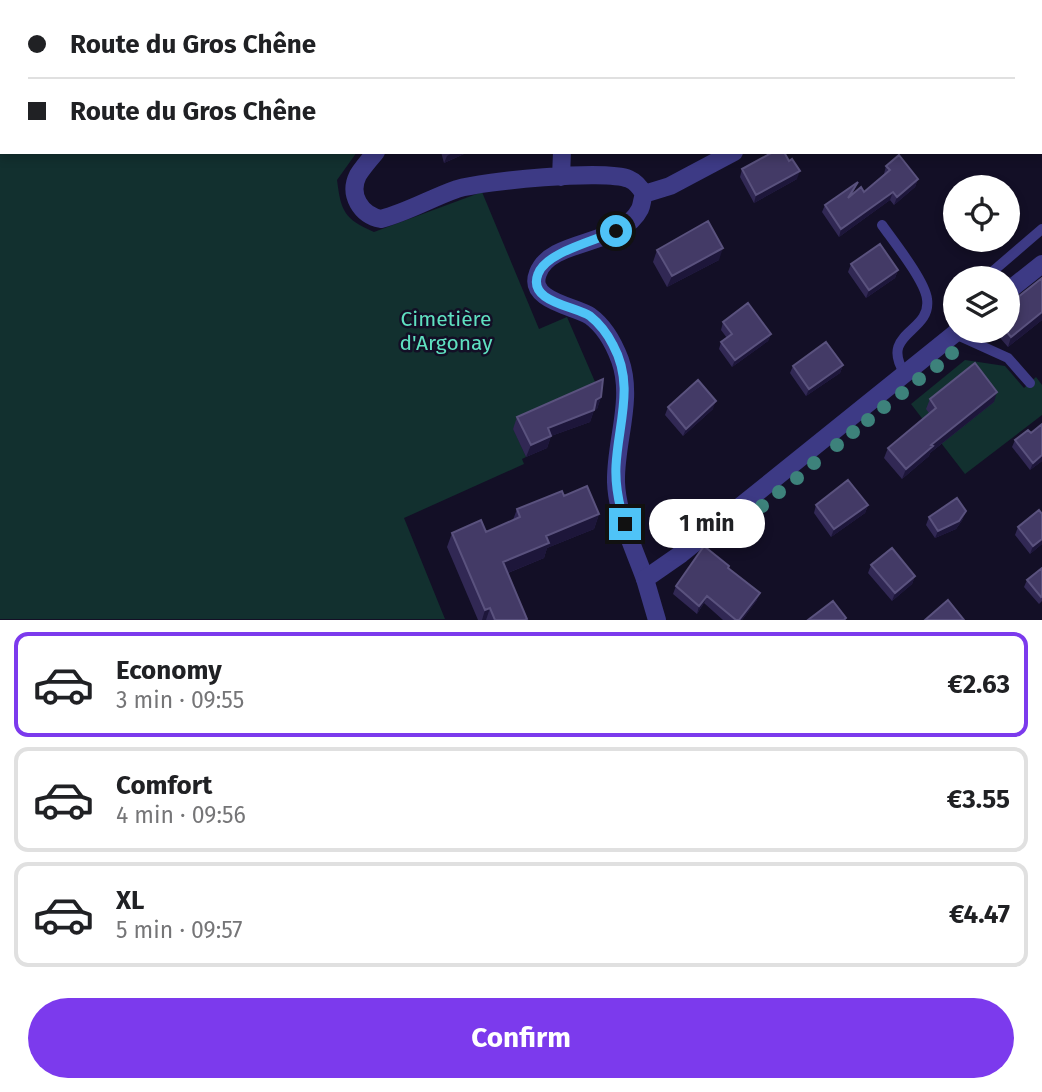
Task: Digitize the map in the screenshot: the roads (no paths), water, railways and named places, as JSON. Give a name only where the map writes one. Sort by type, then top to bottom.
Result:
[{"type":"street","points":[[374,154],[358,176],[355,194],[364,211],[381,219],[469,186],[561,177],[617,176],[630,179],[644,194],[639,210],[629,221],[600,239],[555,256],[545,263],[538,274],[537,283],[541,293],[552,300],[590,316],[604,329],[620,359],[625,390],[616,485],[619,505],[657,620]]},
{"type":"street","points":[[561,177],[562,154]]},
{"type":"street","points":[[644,194],[670,186],[730,154]]},
{"type":"street","points":[[1020,281],[1042,264]]},
{"type":"street","points":[[645,579],[681,554],[943,343]]},
{"type":"lane","points":[[882,225],[912,268],[928,302],[926,311],[897,347],[895,355],[905,374]]},
{"type":"lane","points":[[999,266],[1042,229]]},
{"type":"lane","points":[[979,343],[1008,358],[1030,383]]},
{"type":"park label","name":"Cimetière d'Argonay","points":[[446,331]]}]
